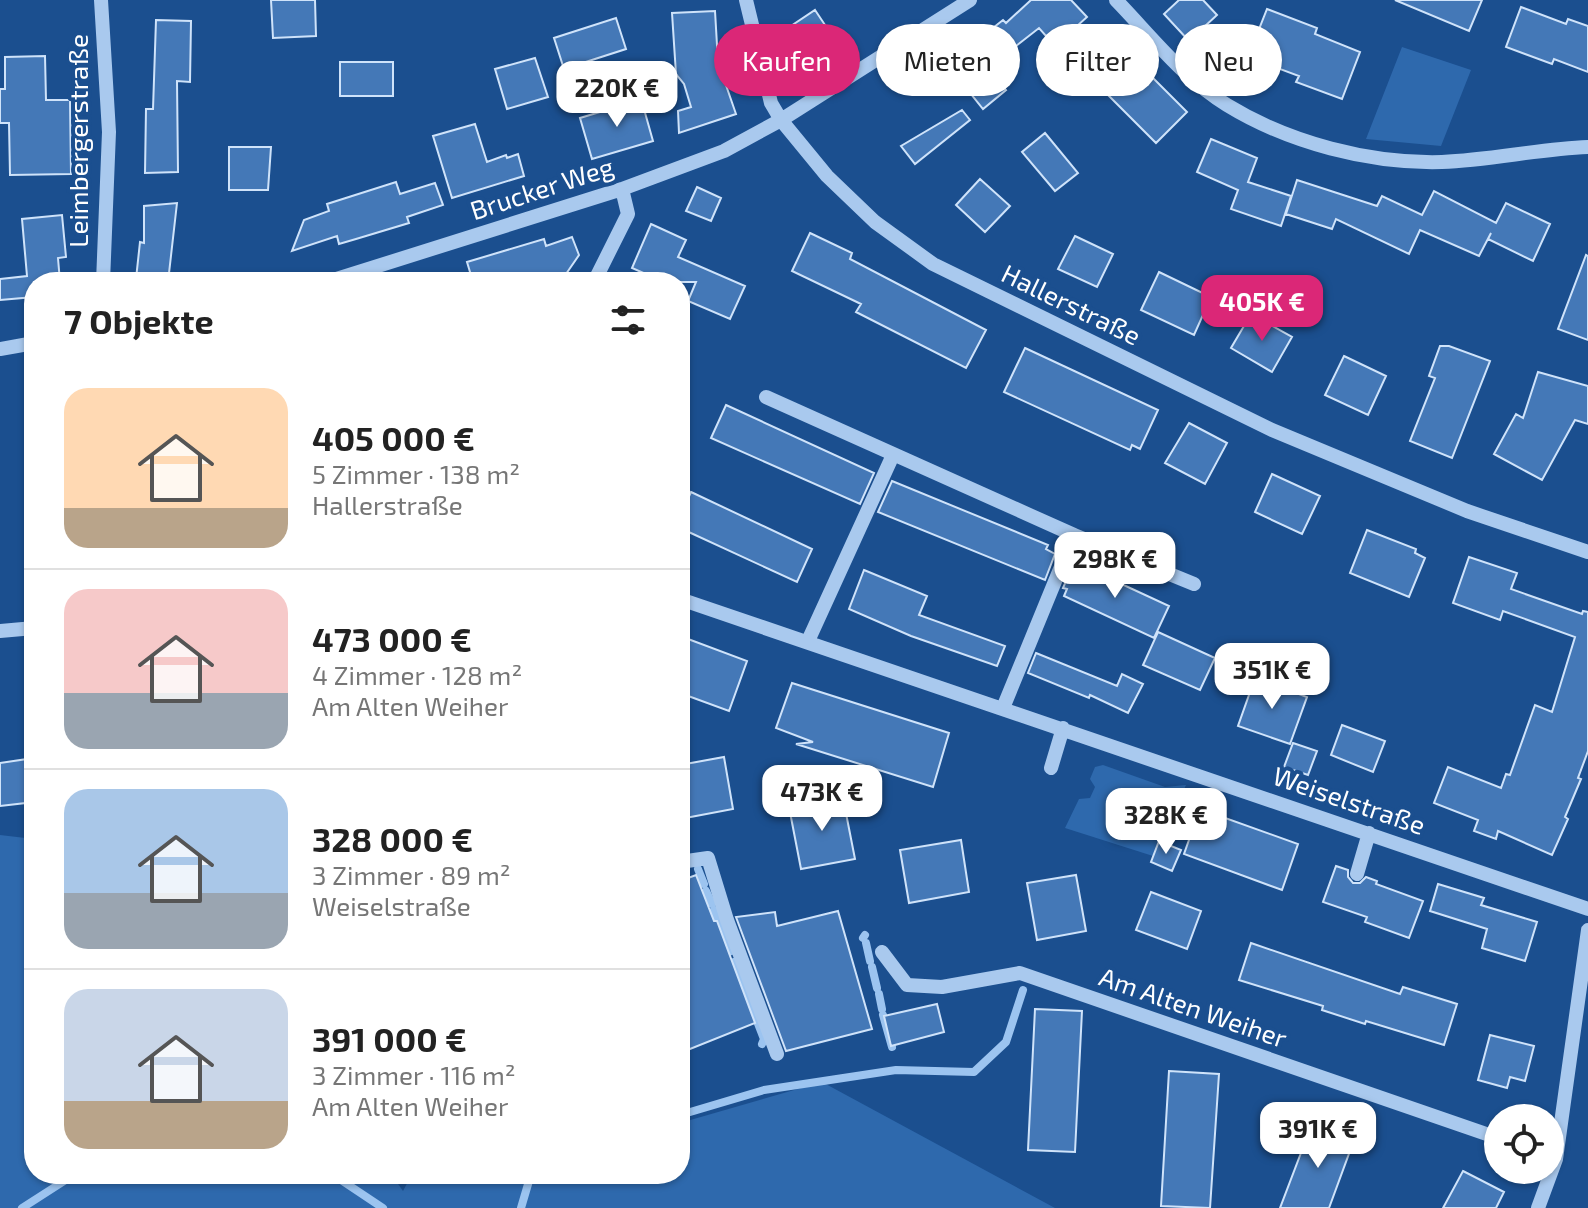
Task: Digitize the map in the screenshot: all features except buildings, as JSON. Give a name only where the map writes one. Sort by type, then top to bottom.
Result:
[{"type":"street","name":"Leimbergerstraße","points":[[101,0],[109,132],[103,272]]},
{"type":"street","name":"Hallerstraße","points":[[746,0],[771,103],[781,120],[827,176],[875,222],[933,264],[1272,430],[1467,511],[1588,552]]},
{"type":"street","name":"Brucker Weg","points":[[359,272],[622,189],[724,151],[781,120],[970,0]]},
{"type":"street","points":[[1116,0],[1190,75],[1225,104],[1310,142],[1385,159],[1439,162],[1588,147]]},
{"type":"street","points":[[599,272],[628,214],[622,189]]},
{"type":"street","points":[[0,349],[24,345]]},
{"type":"street","points":[[766,397],[1074,535],[1194,584]]},
{"type":"street","points":[[808,641],[893,455]]},
{"type":"street","points":[[1003,708],[1074,535]]},
{"type":"street","name":"Weiselstraße","points":[[690,602],[1588,909]]},
{"type":"street","points":[[0,631],[24,629]]},
{"type":"street","points":[[1051,768],[1063,728]]},
{"type":"street","points":[[1357,874],[1369,833]]},
{"type":"street","points":[[690,861],[708,858],[727,920],[777,1054]]},
{"type":"street","points":[[1561,1104],[1588,930]]},
{"type":"street","name":"Am Alten Weiher","points":[[882,952],[907,985],[942,987],[1020,973],[1484,1133]]},
{"type":"street","points":[[1538,1208],[1545,1184]]},
{"type":"shaded area","points":[[1402,47],[1471,70],[1441,146],[1366,139]]},
{"type":"shaded area","points":[[1103,765],[1165,787],[1186,785],[1153,856],[1065,828],[1079,799],[1090,798],[1095,787],[1090,779],[1095,767]]},
{"type":"shaded area","points":[[0,835],[24,838],[24,1184],[398,1184],[403,1191],[407,1184],[690,1184],[690,1120],[822,1082],[1055,1208],[0,1208]]},
{"type":"waterway","points":[[698,869],[704,884]]},
{"type":"waterway","points":[[706,891],[712,904]]},
{"type":"waterway","points":[[714,910],[720,925]]},
{"type":"waterway","points":[[722,931],[731,951]]},
{"type":"waterway","points":[[866,943],[870,961]]},
{"type":"waterway","points":[[734,962],[738,971]]},
{"type":"waterway","points":[[872,967],[877,988]]},
{"type":"waterway","points":[[740,977],[748,998]]},
{"type":"waterway","points":[[690,1112],[764,1090],[896,1070],[974,1072],[1006,1042],[1023,990]]},
{"type":"waterway","points":[[879,994],[882,1009]]},
{"type":"waterway","points":[[750,1003],[764,1039],[762,1044]]},
{"type":"waterway","points":[[883,1015],[892,1047]]},
{"type":"waterway","points":[[22,1208],[59,1184]]},
{"type":"waterway","points":[[347,1184],[383,1208]]},
{"type":"waterway","points":[[521,1208],[528,1184]]}]
